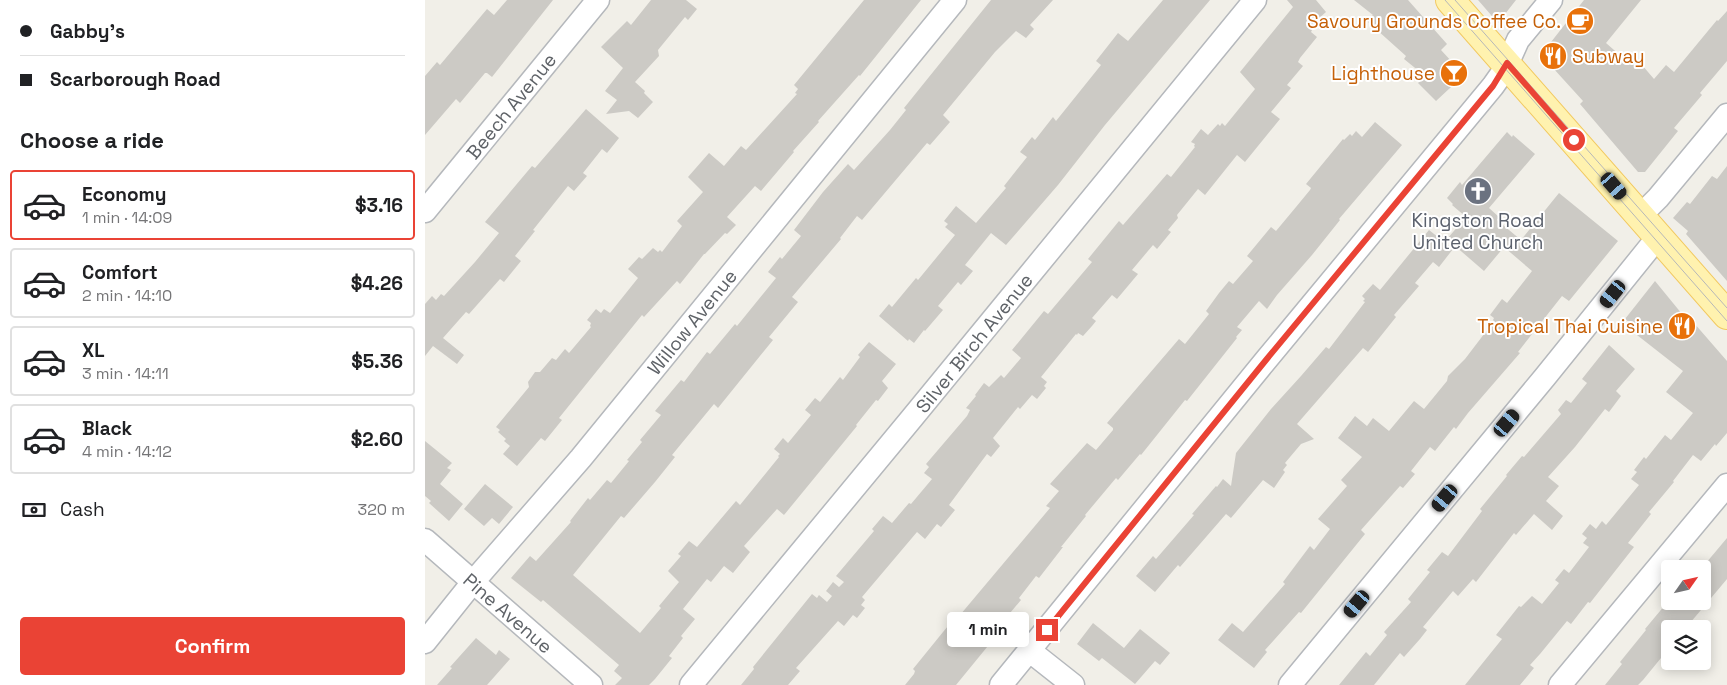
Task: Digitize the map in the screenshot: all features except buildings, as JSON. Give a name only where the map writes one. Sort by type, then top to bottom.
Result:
[{"type":"main road","points":[[1450,0],[1727,315]]},
{"type":"street","name":"Beech Avenue","points":[[425,211],[597,0]]},
{"type":"street","name":"Willow Avenue","points":[[425,642],[473,582],[581,458],[955,0]]},
{"type":"street","name":"Silver Birch Avenue","points":[[691,685],[1255,0]]},
{"type":"street","points":[[1001,685],[1266,360],[1493,86],[1518,40],[1551,0]]},
{"type":"street","points":[[1640,216],[1658,198],[1727,115]]},
{"type":"street","points":[[1290,685],[1658,237]]},
{"type":"street","points":[[1560,685],[1727,485]]},
{"type":"street","name":"Pine Avenue","points":[[425,540],[591,685]]},
{"type":"street","points":[[1030,651],[1073,685]]},
{"type":"tram line","points":[[1445,0],[1727,321]]},
{"type":"tram line","points":[[1455,0],[1727,308]]},
{"type":"place","name":"Savoury Grounds Coffee Co.","points":[[1580,21]]},
{"type":"place","name":"Subway","points":[[1553,56]]},
{"type":"place","name":"Lighthouse","points":[[1454,73]]},
{"type":"place","name":"Kingston Road United Church","points":[[1478,191]]},
{"type":"place","name":"Tropical Thai Cuisine","points":[[1682,326]]},
{"type":"route","points":[[1047,630],[1266,360],[1493,86],[1507,63],[1574,140]]}]
